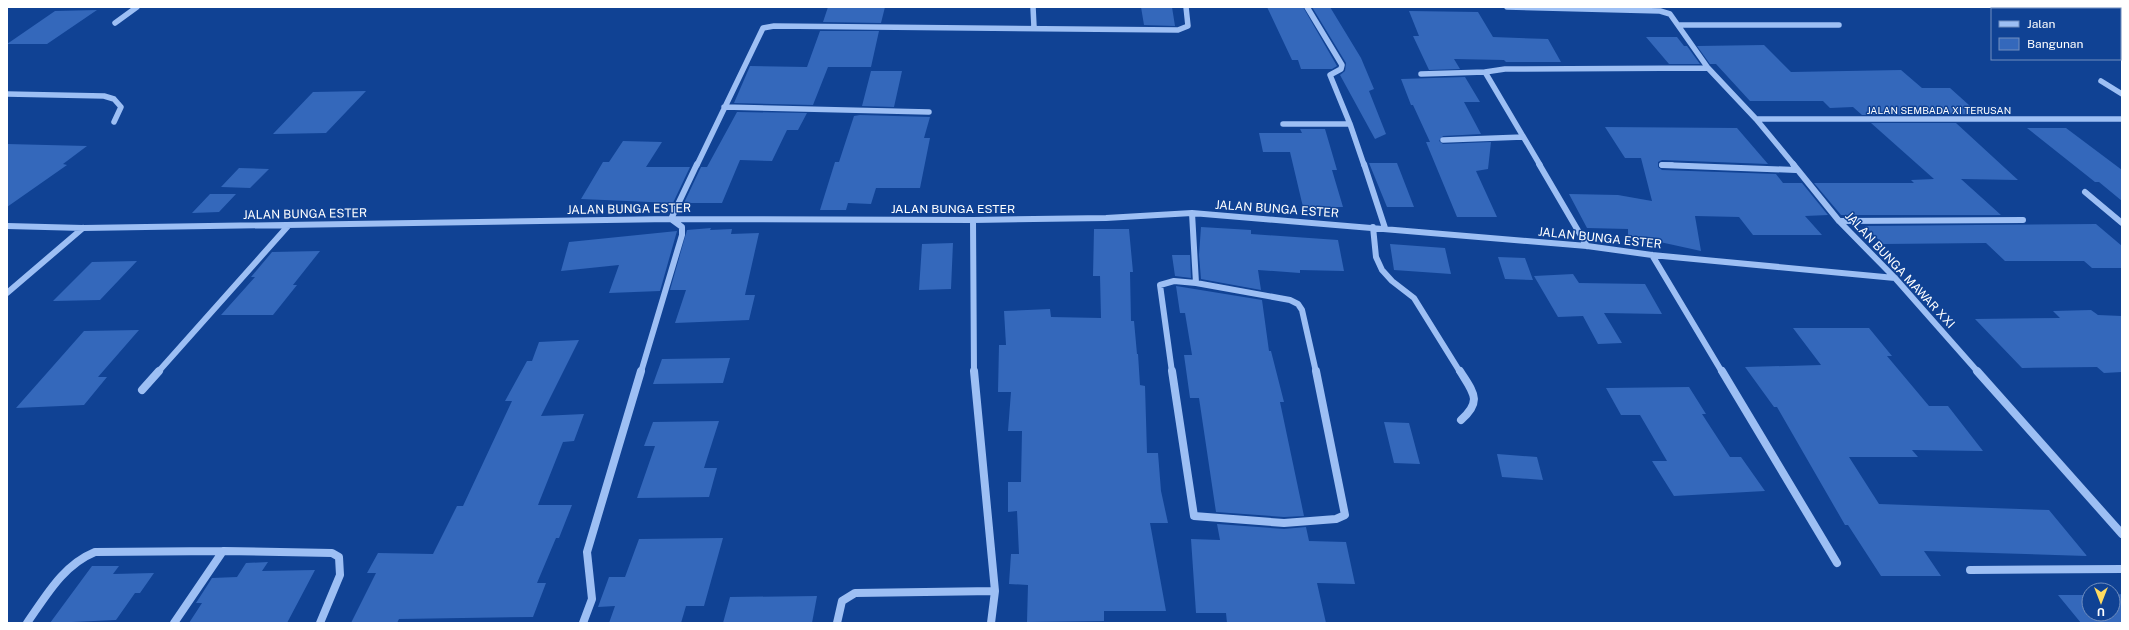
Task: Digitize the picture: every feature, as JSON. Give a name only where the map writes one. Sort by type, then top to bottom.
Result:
[{"type":"street","points":[[115,23],[137,7]]},
{"type":"street","points":[[1033,7],[1034,27]]},
{"type":"street","points":[[583,623],[592,599],[587,552],[682,235],[682,227],[671,220],[761,30],[766,27],[1034,27],[1178,30],[1188,26],[1186,7]]},
{"type":"street","points":[[1308,7],[1342,65],[1341,69],[1330,75],[1350,124],[1385,228]]},
{"type":"street","name":"JALAN BUNGA MAWAR XXI","points":[[1507,7],[1660,11],[1670,14],[1708,68],[1756,119],[1796,170],[1839,220],[1895,278],[2122,534]]},
{"type":"street","points":[[1679,25],[1839,25]]},
{"type":"street","points":[[1421,74],[1485,72],[1505,69],[1708,68]]},
{"type":"street","points":[[1485,72],[1588,246]]},
{"type":"street","points":[[2101,81],[2122,94]]},
{"type":"street","points":[[8,94],[104,96],[114,99],[121,107],[114,122]]},
{"type":"street","points":[[724,107],[929,112]]},
{"type":"street","name":"JALAN SEMBADA XI TERUSAN","points":[[1756,119],[2122,119]]},
{"type":"street","points":[[1283,124],[1350,124]]},
{"type":"street","points":[[1443,140],[1524,138]]},
{"type":"street","points":[[1662,165],[1796,170]]},
{"type":"street","points":[[2085,192],[2122,223]]},
{"type":"street","points":[[1192,213],[1196,283]]},
{"type":"street","name":"JALAN BUNGA ESTER","points":[[7,226],[83,228],[671,220],[973,220],[1106,218],[1192,213],[1588,246],[1652,255],[1895,278]]},
{"type":"street","points":[[973,220],[974,370],[995,591],[991,623]]},
{"type":"street","points":[[1839,220],[2023,220]]},
{"type":"street","points":[[142,390],[288,226]]},
{"type":"street","points":[[1372,227],[1377,265],[1385,275],[1403,287],[1414,298],[1473,392],[1475,399],[1472,411],[1461,420]]},
{"type":"street","points":[[7,293],[83,228]]},
{"type":"street","points":[[1652,255],[1837,563]]},
{"type":"street","points":[[1174,281],[1196,283],[1290,300],[1298,304],[1302,310],[1345,515],[1336,519],[1318,519],[1284,523],[1194,516],[1166,335],[1160,285],[1174,281]]},
{"type":"street","points":[[174,623],[223,551]]},
{"type":"street","points":[[27,623],[71,564],[88,553],[223,551],[332,553],[340,557],[340,575],[320,623]]},
{"type":"street","points":[[1970,570],[2122,569]]},
{"type":"street","points":[[837,623],[842,601],[855,593],[995,591]]},
{"type":"building","points":[[828,7],[885,7],[881,23],[823,22]]},
{"type":"building","points":[[1141,7],[1172,7],[1175,26],[1144,25]]},
{"type":"building","points":[[1267,7],[1303,7],[1337,66],[1332,69],[1301,69],[1298,60],[1292,60]]},
{"type":"building","points":[[1312,7],[1330,7],[1361,58],[1374,89],[1369,91],[1386,134],[1375,139],[1340,75],[1345,71],[1346,63]]},
{"type":"building","points":[[97,10],[47,44],[7,44],[55,11]]},
{"type":"building","points":[[1409,11],[1478,12],[1493,37],[1548,39],[1561,62],[1506,62],[1504,60],[1454,59],[1460,69],[1429,70],[1413,36],[1419,36]]},
{"type":"building","points":[[820,31],[879,31],[871,67],[828,67],[813,105],[734,103],[750,66],[807,67]]},
{"type":"building","points":[[1646,37],[1677,37],[1684,46],[1687,46],[1700,64],[1669,64]]},
{"type":"building","points":[[1764,45],[1791,72],[1901,70],[1922,88],[1950,88],[1979,114],[1862,115],[1853,107],[1830,108],[1823,101],[1750,101],[1716,64],[1710,64],[1697,46]]},
{"type":"building","points":[[871,71],[902,71],[894,107],[862,106]]},
{"type":"building","points":[[1465,77],[1480,102],[1464,102],[1481,134],[1443,136],[1439,141],[1443,144],[1491,142],[1488,169],[1476,171],[1497,217],[1457,217],[1426,142],[1430,142],[1413,105],[1411,105],[1401,79]]},
{"type":"building","points":[[366,91],[326,133],[273,134],[313,92]]},
{"type":"building","points":[[737,112],[807,113],[798,130],[787,130],[772,161],[740,160],[722,203],[684,203],[701,167],[707,167]]},
{"type":"building","points":[[854,116],[930,117],[924,138],[930,138],[920,188],[876,188],[871,204],[848,203],[846,210],[820,210],[835,162],[839,162]]},
{"type":"building","points":[[1871,123],[1956,123],[2018,180],[1961,179],[2001,215],[1841,215],[1814,183],[1914,183],[1911,180],[1934,179]]},
{"type":"building","points":[[1605,127],[1737,128],[1768,164],[1662,160],[1658,162],[1658,167],[1662,170],[1776,174],[1783,183],[1802,183],[1828,215],[1805,216],[1822,235],[1753,235],[1739,217],[1695,216],[1701,251],[1628,235],[1628,229],[1587,228],[1569,194],[1618,195],[1652,201],[1641,158],[1625,158]]},
{"type":"building","points":[[2027,128],[2066,128],[2122,170],[2122,201],[2099,182],[2095,182]]},
{"type":"building","points":[[1300,129],[1325,129],[1337,170],[1332,170],[1343,207],[1303,207],[1290,152],[1263,152],[1259,133],[1302,133]]},
{"type":"building","points":[[623,141],[662,142],[646,167],[690,167],[673,203],[581,199],[603,162],[609,162]]},
{"type":"building","points":[[7,144],[87,146],[63,164],[67,165],[7,207]]},
{"type":"building","points":[[1369,163],[1397,163],[1414,207],[1387,207]]},
{"type":"building","points":[[239,168],[269,169],[250,188],[221,187]]},
{"type":"building","points":[[210,194],[236,194],[219,212],[192,213]]},
{"type":"building","points":[[2096,224],[2122,246],[2122,268],[2092,268],[2084,261],[2005,261],[1986,243],[1883,244],[1865,226]]},
{"type":"building","points":[[1201,227],[1251,230],[1251,234],[1338,240],[1344,271],[1300,270],[1300,273],[1258,270],[1261,290],[1201,279],[1199,255]]},
{"type":"building","points":[[711,228],[710,230],[732,229],[731,234],[759,233],[745,295],[755,295],[749,320],[675,323],[686,290],[670,290],[687,230]]},
{"type":"building","points":[[1094,229],[1129,229],[1133,272],[1130,272],[1131,321],[1134,321],[1140,385],[1145,386],[1147,453],[1158,453],[1161,491],[1168,523],[1150,523],[1166,611],[1104,611],[1104,621],[1027,622],[1028,585],[1009,584],[1011,554],[1019,554],[1017,511],[1008,512],[1008,482],[1021,482],[1022,431],[1008,431],[1011,392],[998,392],[999,345],[1006,345],[1004,311],[1050,309],[1051,317],[1101,318],[1100,276],[1093,276]]},
{"type":"building","points":[[677,231],[660,291],[609,293],[619,265],[561,271],[569,242]]},
{"type":"building","points":[[953,243],[951,289],[919,290],[922,244]]},
{"type":"building","points":[[1390,244],[1445,248],[1451,274],[1394,270]]},
{"type":"building","points":[[320,251],[293,285],[297,285],[273,315],[221,315],[255,277],[251,277],[272,252]]},
{"type":"building","points":[[1172,255],[1190,255],[1191,278],[1175,276]]},
{"type":"building","points":[[1498,257],[1525,258],[1533,280],[1505,279]]},
{"type":"building","points":[[137,261],[100,300],[53,301],[92,262]]},
{"type":"building","points":[[1573,274],[1579,283],[1645,284],[1662,314],[1604,313],[1622,343],[1598,344],[1583,316],[1558,317],[1534,276]]},
{"type":"building","points":[[1176,286],[1262,300],[1269,351],[1271,351],[1284,402],[1280,402],[1304,516],[1284,517],[1216,512],[1199,398],[1190,398],[1184,355],[1192,355],[1185,313],[1180,313]]},
{"type":"building","points":[[2091,310],[2098,315],[2122,316],[2122,372],[2104,373],[2097,367],[2022,368],[1975,319],[2060,318],[2053,311]]},
{"type":"building","points":[[1793,328],[1869,328],[1892,356],[1887,356],[1929,406],[1948,406],[1983,451],[1912,450],[1918,457],[1849,457],[1879,504],[2049,510],[2087,556],[1924,551],[1941,576],[1881,576],[1848,525],[1845,525],[1777,407],[1774,407],[1745,367],[1821,365]]},
{"type":"building","points":[[139,330],[98,377],[107,377],[84,405],[16,408],[84,331]]},
{"type":"building","points":[[579,340],[541,416],[584,414],[574,441],[563,442],[538,505],[572,505],[559,538],[556,538],[537,583],[546,583],[533,617],[399,619],[397,623],[351,623],[376,573],[367,573],[378,553],[433,554],[457,506],[463,506],[512,401],[505,401],[527,361],[532,361],[539,342]]},
{"type":"building","points":[[730,358],[723,383],[653,384],[662,359]]},
{"type":"building","points":[[1689,387],[1706,414],[1702,414],[1730,457],[1741,457],[1765,491],[1674,496],[1652,461],[1667,461],[1640,415],[1621,415],[1606,388]]},
{"type":"building","points":[[719,421],[704,468],[717,468],[709,497],[637,498],[655,446],[644,446],[653,422]]},
{"type":"building","points":[[1384,422],[1409,423],[1420,464],[1394,463]]},
{"type":"building","points":[[1497,454],[1537,457],[1543,480],[1502,477]]},
{"type":"building","points":[[1217,524],[1284,529],[1306,527],[1309,541],[1346,542],[1355,584],[1317,583],[1326,623],[1227,623],[1226,613],[1196,613],[1191,539],[1220,540]]},
{"type":"building","points":[[723,538],[704,606],[686,606],[681,623],[609,623],[615,606],[598,607],[609,577],[625,577],[639,539]]},
{"type":"building","points":[[268,562],[262,571],[315,570],[287,623],[189,623],[202,603],[196,603],[212,578],[237,577],[246,563]]},
{"type":"building","points":[[92,566],[119,566],[113,574],[154,573],[140,593],[135,593],[116,620],[50,623]]},
{"type":"building","points":[[2121,594],[2122,623],[2081,623],[2058,595],[2081,595],[2081,622],[2121,622]]},
{"type":"building","points":[[817,596],[812,623],[723,623],[730,597]]}]
